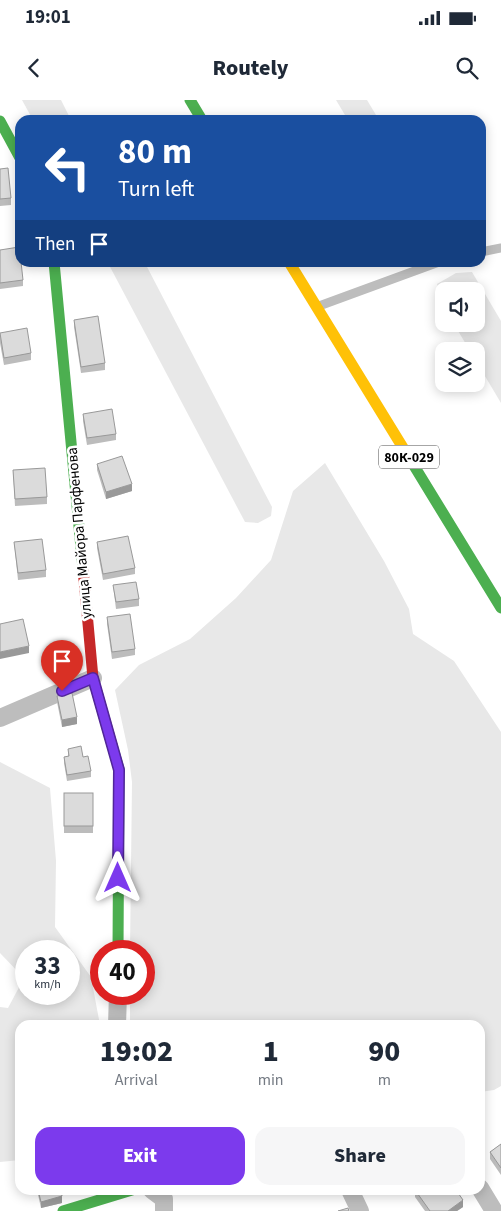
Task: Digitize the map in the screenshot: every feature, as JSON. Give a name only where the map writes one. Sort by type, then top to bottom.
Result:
[{"type":"street","points":[[190,100],[199,115]]},
{"type":"street","points":[[0,121],[15,149]]},
{"type":"street","name":"улица Майора Парфенова","points":[[54,267],[93,678],[119,770],[118,940]]},
{"type":"street","name":"80К-029","points":[[292,267],[501,608]]},
{"type":"street","points":[[0,718],[93,678]]},
{"type":"street","points":[[118,1005],[118,1020]]},
{"type":"street","points":[[63,1211],[113,1195]]},
{"type":"street","points":[[159,1195],[164,1199],[164,1211]]},
{"type":"street","points":[[352,1195],[360,1211]]},
{"type":"street","points":[[484,1195],[494,1211]]},
{"type":"lane","points":[[486,251],[501,248]]},
{"type":"lane","points":[[316,307],[425,267]]},
{"type":"shaded area","points":[[22,100],[61,100],[68,115],[30,115]]},
{"type":"shaded area","points":[[336,100],[367,100],[376,115],[345,115]]},
{"type":"shaded area","points":[[110,267],[147,267],[272,507],[271,516],[258,523],[245,522]]},
{"type":"shaded area","points":[[472,272],[478,282],[440,282],[456,273]]},
{"type":"shaded area","points":[[485,294],[501,321],[501,403],[485,376],[485,342],[465,342],[459,332],[485,332]]},
{"type":"shaded area","points":[[325,463],[384,561],[409,609],[413,634],[454,661],[501,732],[501,1086],[494,1090],[485,1091],[485,1020],[130,1020],[130,1005],[155,1005],[155,940],[130,940],[132,782],[128,750],[115,690],[139,665],[190,639],[236,598],[271,560],[293,491]]},
{"type":"shaded area","points":[[0,762],[50,788],[56,861],[55,927],[64,940],[15,940],[15,969],[0,953]]},
{"type":"shaded area","points":[[80,962],[90,976],[90,1005],[96,1005],[99,1020],[15,1020],[15,1160],[0,1162],[0,1007],[8,1008],[15,995],[15,1005],[80,1005]]},
{"type":"building","points":[[8,168],[11,198],[0,199],[0,169]]},
{"type":"building","points":[[15,248],[15,267],[22,267],[23,280],[0,283],[0,250]]},
{"type":"building","points":[[98,316],[105,363],[81,367],[74,320]]},
{"type":"building","points":[[27,328],[31,353],[4,358],[0,333]]},
{"type":"building","points":[[112,409],[116,434],[87,438],[83,414]]},
{"type":"building","points":[[122,456],[132,484],[106,492],[97,464]]},
{"type":"building","points":[[45,468],[47,497],[15,499],[13,470]]},
{"type":"building","points":[[128,536],[135,568],[103,574],[97,542]]},
{"type":"building","points":[[42,539],[46,570],[18,573],[14,542]]},
{"type":"building","points":[[136,582],[139,599],[116,602],[113,585]]},
{"type":"building","points":[[130,614],[135,649],[112,652],[107,617]]},
{"type":"building","points":[[23,619],[29,646],[0,652],[0,624]]},
{"type":"building","points":[[72,693],[77,717],[62,720],[57,696]]},
{"type":"building","points":[[81,746],[83,757],[88,756],[91,771],[67,775],[64,757],[69,756],[68,749]]},
{"type":"building","points":[[64,793],[93,793],[93,826],[64,826]]},
{"type":"building","points":[[501,1144],[501,1168],[490,1152]]},
{"type":"building","points":[[39,1195],[62,1195],[62,1196],[41,1202]]},
{"type":"building","points":[[419,1195],[460,1195],[463,1200],[448,1211],[430,1211]]},
{"type":"building","points":[[348,1208],[349,1211],[338,1211]]},
{"type":"traffic: fast","points":[[190,100],[199,115]]},
{"type":"traffic: fast","points":[[0,121],[15,149]]},
{"type":"traffic: fast","points":[[54,267],[83,569]]},
{"type":"traffic: fast","points":[[405,451],[501,608]]},
{"type":"traffic: fast","points":[[112,745],[119,769],[118,940]]},
{"type":"traffic: fast","points":[[63,1211],[116,1195]]},
{"type":"traffic: slow","points":[[292,267],[405,451]]},
{"type":"traffic: jam","points":[[83,569],[93,678],[112,745]]},
{"type":"route","points":[[62,691],[93,678],[119,770],[118,878]]}]
